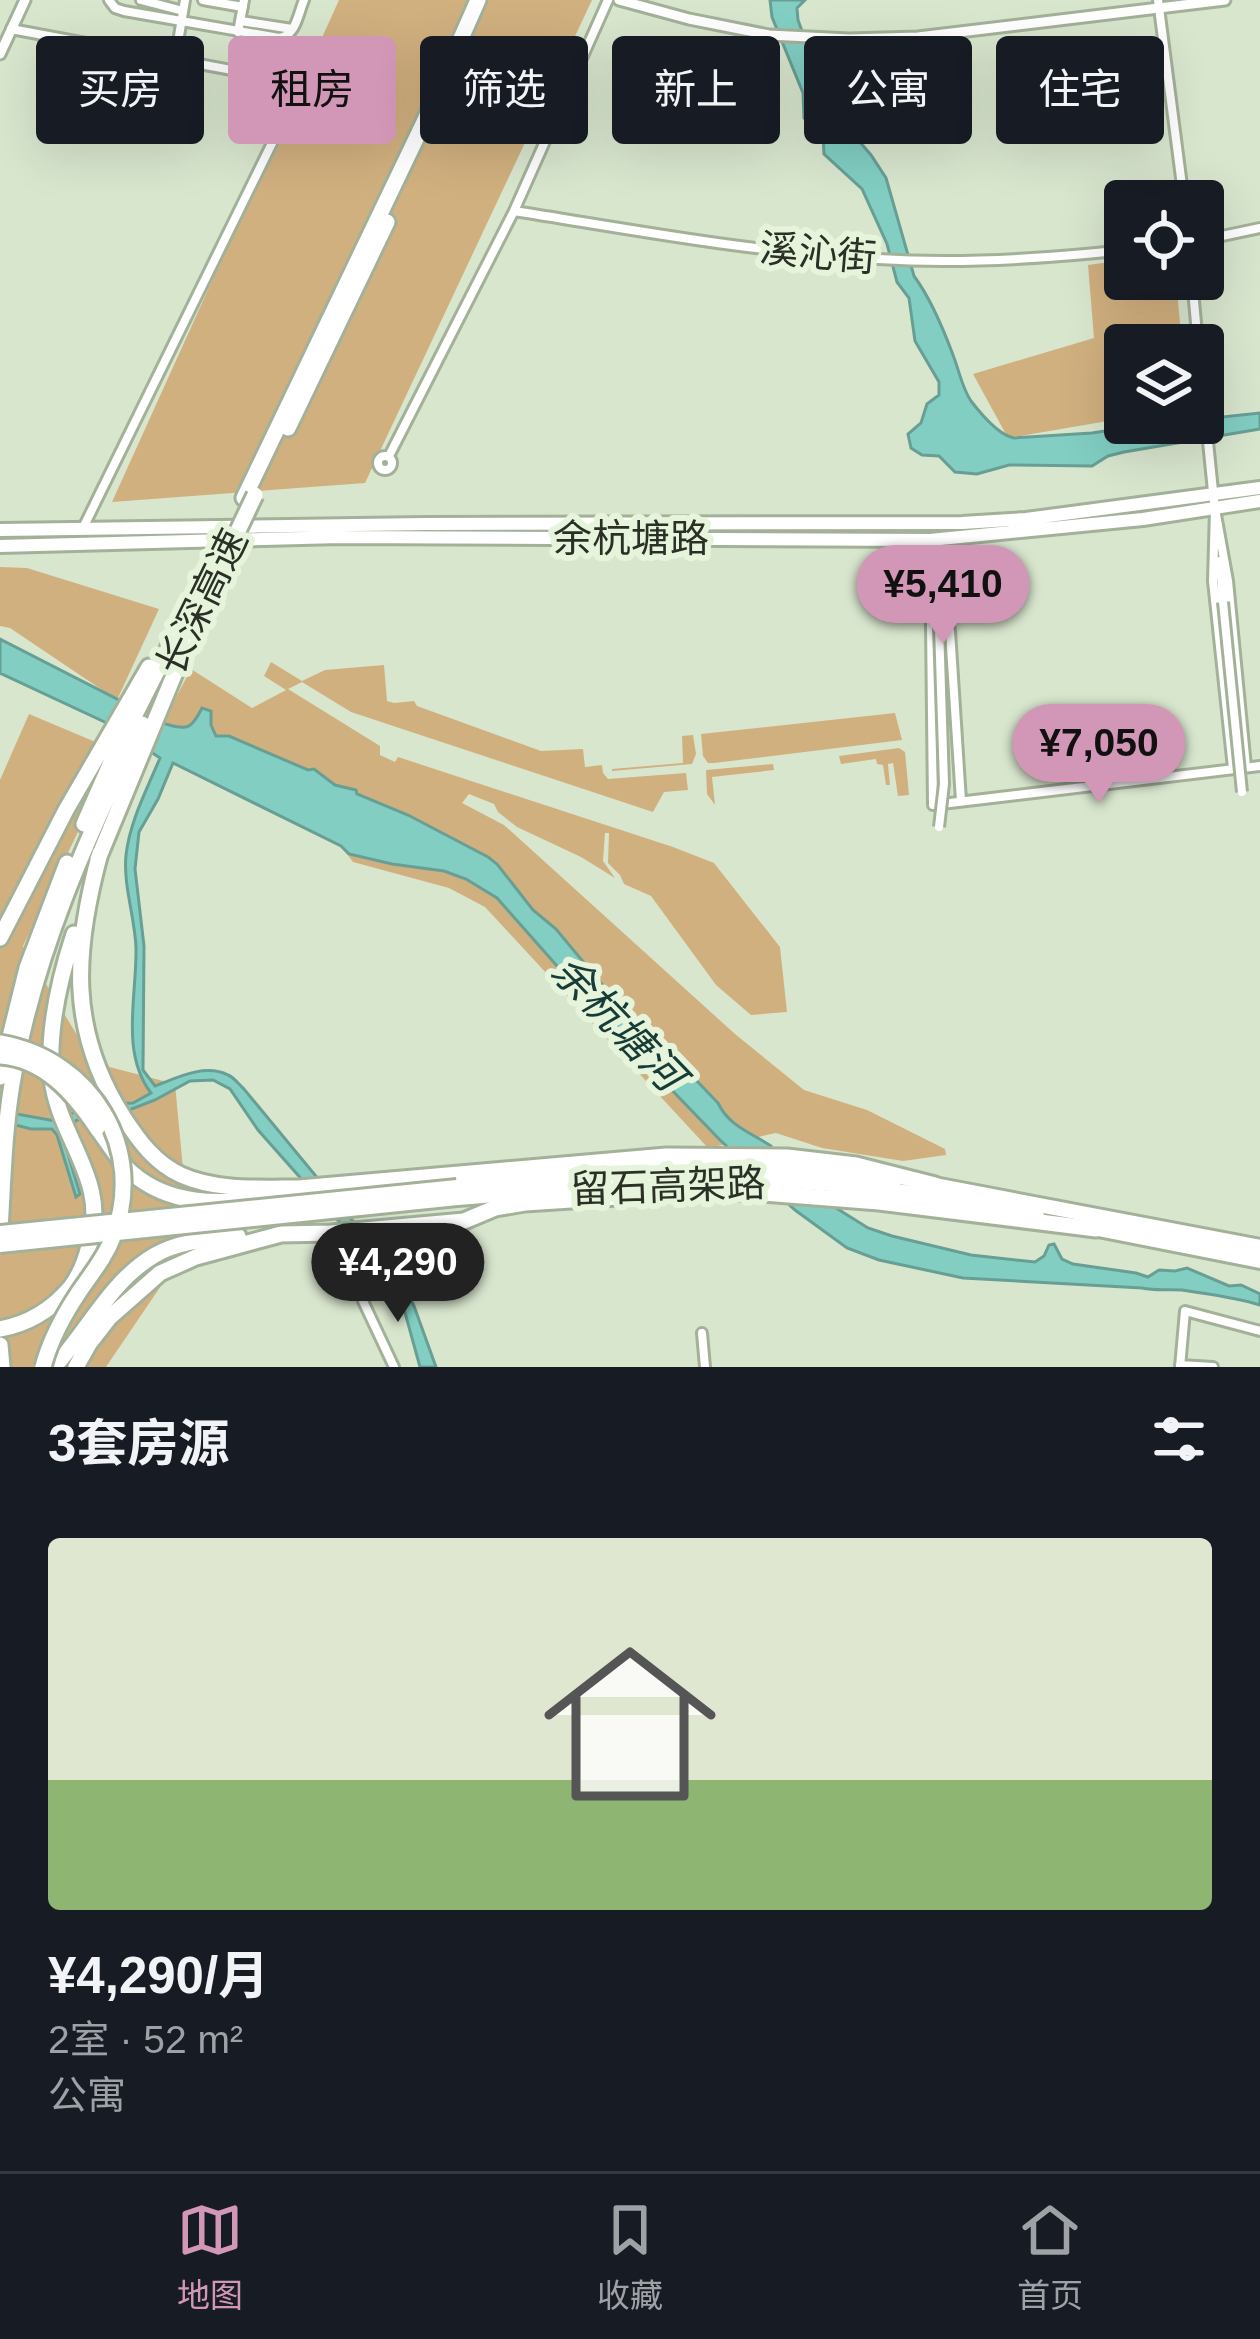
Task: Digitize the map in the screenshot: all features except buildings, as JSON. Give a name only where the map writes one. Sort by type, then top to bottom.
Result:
[{"type":"highway","name":"长深高速","points":[[249,497],[478,0]]},
{"type":"highway","name":"长深高速","points":[[0,1077],[27,968],[46,914],[122,750],[434,124],[488,0]]},
{"type":"highway","name":"长深高速","points":[[0,1232],[12,1084],[38,970],[122,750]]},
{"type":"highway","points":[[122,750],[80,939],[82,1004],[94,1064],[135,1136],[166,1168],[187,1178],[246,1188],[299,1188],[666,1156],[787,1157],[856,1165],[935,1185]]},
{"type":"highway","points":[[0,938],[41,859],[122,750]]},
{"type":"highway","points":[[0,1329],[27,1321],[60,1299],[84,1264],[96,1222],[88,1177],[52,1081],[52,1046],[70,944],[100,853]]},
{"type":"highway","points":[[0,1043],[43,1054],[72,1074],[109,1120],[124,1184],[112,1241],[62,1320],[43,1367]]},
{"type":"highway","points":[[0,1056],[32,1065],[60,1081],[130,1172],[155,1187],[185,1199],[224,1201],[299,1188]]},
{"type":"highway","name":"留石高架路","points":[[0,1232],[664,1169],[790,1168],[935,1185],[1210,1244],[1260,1263]]},
{"type":"highway","name":"留石高架路","points":[[0,1245],[457,1198],[724,1180],[862,1185],[1096,1228],[1210,1244],[1260,1245]]},
{"type":"highway","points":[[54,1367],[109,1296],[158,1253],[281,1234],[464,1221],[495,1208],[525,1203],[632,1194],[751,1192],[1096,1228]]},
{"type":"highway","points":[[76,1367],[110,1317],[193,1250]]},
{"type":"highway","points":[[0,1345],[2,1367]]},
{"type":"main road","name":"余杭塘路","points":[[0,546],[340,537],[931,540],[1078,526],[1214,502],[1260,488]]},
{"type":"main road","name":"余杭塘路","points":[[0,530],[962,523],[1260,502]]},
{"type":"street","points":[[0,54],[6,28],[25,0]]},
{"type":"street","points":[[109,0],[124,11],[278,38],[285,38],[292,29],[304,0]]},
{"type":"street","points":[[142,0],[184,5],[180,36]]},
{"type":"street","points":[[203,0],[244,3],[238,32]]},
{"type":"street","points":[[389,457],[514,211],[608,0]]},
{"type":"street","points":[[619,0],[689,19],[810,38],[918,38],[1225,0]]},
{"type":"street","points":[[1159,5],[1181,180]]},
{"type":"street","points":[[241,20],[292,29]]},
{"type":"street","points":[[6,28],[48,36]]},
{"type":"street","points":[[82,530],[282,119],[279,90],[263,76],[204,65]]},
{"type":"street","name":"溪沁街","points":[[514,211],[744,247],[890,260],[1104,252]]},
{"type":"street","points":[[1224,236],[1260,228]]},
{"type":"street","points":[[1208,444],[1242,792]]},
{"type":"street","points":[[1214,502],[1228,581],[1246,767]]},
{"type":"street","points":[[1214,502],[1213,581],[1233,768]]},
{"type":"street","points":[[931,540],[944,784],[939,827]]},
{"type":"street","points":[[934,572],[950,631],[961,801]]},
{"type":"street","points":[[934,572],[933,805],[1260,766]]},
{"type":"street","points":[[363,1301],[394,1367]]},
{"type":"street","points":[[1214,1367],[1180,1366],[1185,1311],[1260,1330]]},
{"type":"street","points":[[702,1333],[705,1367]]},
{"type":"shaded area","points":[[339,0],[592,0],[575,36],[420,36],[420,144],[524,144],[365,483],[112,502],[274,144],[396,144],[396,36],[323,36]]},
{"type":"shaded area","points":[[1104,263],[1104,300],[1178,300],[1180,324],[1104,324],[1104,422],[1008,438],[973,374],[1094,338],[1088,265]]},
{"type":"shaded area","points":[[0,567],[27,568],[159,609],[117,700],[10,628],[0,626]]},
{"type":"shaded area","points":[[271,662],[302,681],[325,670],[384,665],[387,701],[414,701],[541,751],[583,749],[585,767],[602,765],[608,779],[686,773],[688,790],[664,792],[653,812],[351,712],[302,682],[288,689],[380,746],[380,755],[395,762],[398,757],[714,863],[780,947],[787,1012],[751,1015],[716,985],[651,896],[624,884],[608,863],[609,833],[605,833],[603,861],[615,878],[517,827],[494,804],[469,794],[462,803],[504,825],[735,1034],[804,1090],[867,1110],[945,1149],[946,1155],[903,1161],[822,1148],[776,1133],[708,1148],[485,907],[449,888],[353,862],[341,846],[148,750],[191,669],[252,708],[286,690],[264,676]]},
{"type":"shaded area","points":[[895,713],[902,740],[714,763],[703,756],[701,734]]},
{"type":"shaded area","points":[[29,714],[117,751],[23,946],[94,1063],[175,1084],[190,1243],[106,1367],[0,1367],[0,780]]},
{"type":"shaded area","points":[[693,735],[696,754],[692,764],[612,771],[683,763],[682,736]]},
{"type":"shaded area","points":[[899,748],[905,752],[909,795],[898,796],[893,763],[888,764],[890,785],[886,785],[883,765],[876,759],[841,764],[839,756]]},
{"type":"shaded area","points":[[773,764],[774,770],[712,777],[715,805],[707,794],[706,770]]},
{"type":"water","points":[[770,0],[805,0],[797,8],[804,37],[804,118],[803,93],[772,17]]},
{"type":"water","points":[[823,144],[862,144],[886,178],[914,276],[941,324],[968,396],[996,428],[1014,438],[1104,431],[1104,444],[1171,444],[1108,456],[1092,466],[1009,465],[977,474],[955,472],[939,456],[922,455],[911,448],[908,434],[921,423],[927,404],[939,395],[939,382],[915,341],[909,298],[897,282],[887,244],[862,189],[824,154]]},
{"type":"water","points":[[1260,413],[1260,429],[1224,435],[1224,417]]},
{"type":"water","name":"余杭塘河","points":[[0,639],[166,724],[188,726],[202,708],[211,711],[216,736],[229,736],[314,769],[335,785],[356,790],[488,857],[614,999],[728,1117],[771,1146],[771,1158],[825,1201],[868,1228],[971,1255],[1035,1262],[1054,1244],[1062,1259],[1073,1264],[1148,1277],[1159,1270],[1187,1268],[1260,1294],[1260,1305],[1182,1290],[963,1278],[879,1260],[847,1248],[795,1210],[720,1140],[497,898],[444,871],[349,854],[173,763],[139,832],[135,869],[144,946],[143,1070],[155,1086],[210,1071],[237,1082],[400,1278],[436,1367],[420,1367],[404,1309],[375,1262],[258,1130],[230,1089],[213,1080],[190,1081],[129,1110],[77,1120],[62,1134],[80,1194],[76,1197],[52,1129],[0,1121],[0,1111],[55,1121],[90,1105],[133,1103],[151,1093],[141,1077],[133,1042],[136,948],[126,855],[160,758],[111,725],[0,673]]}]
